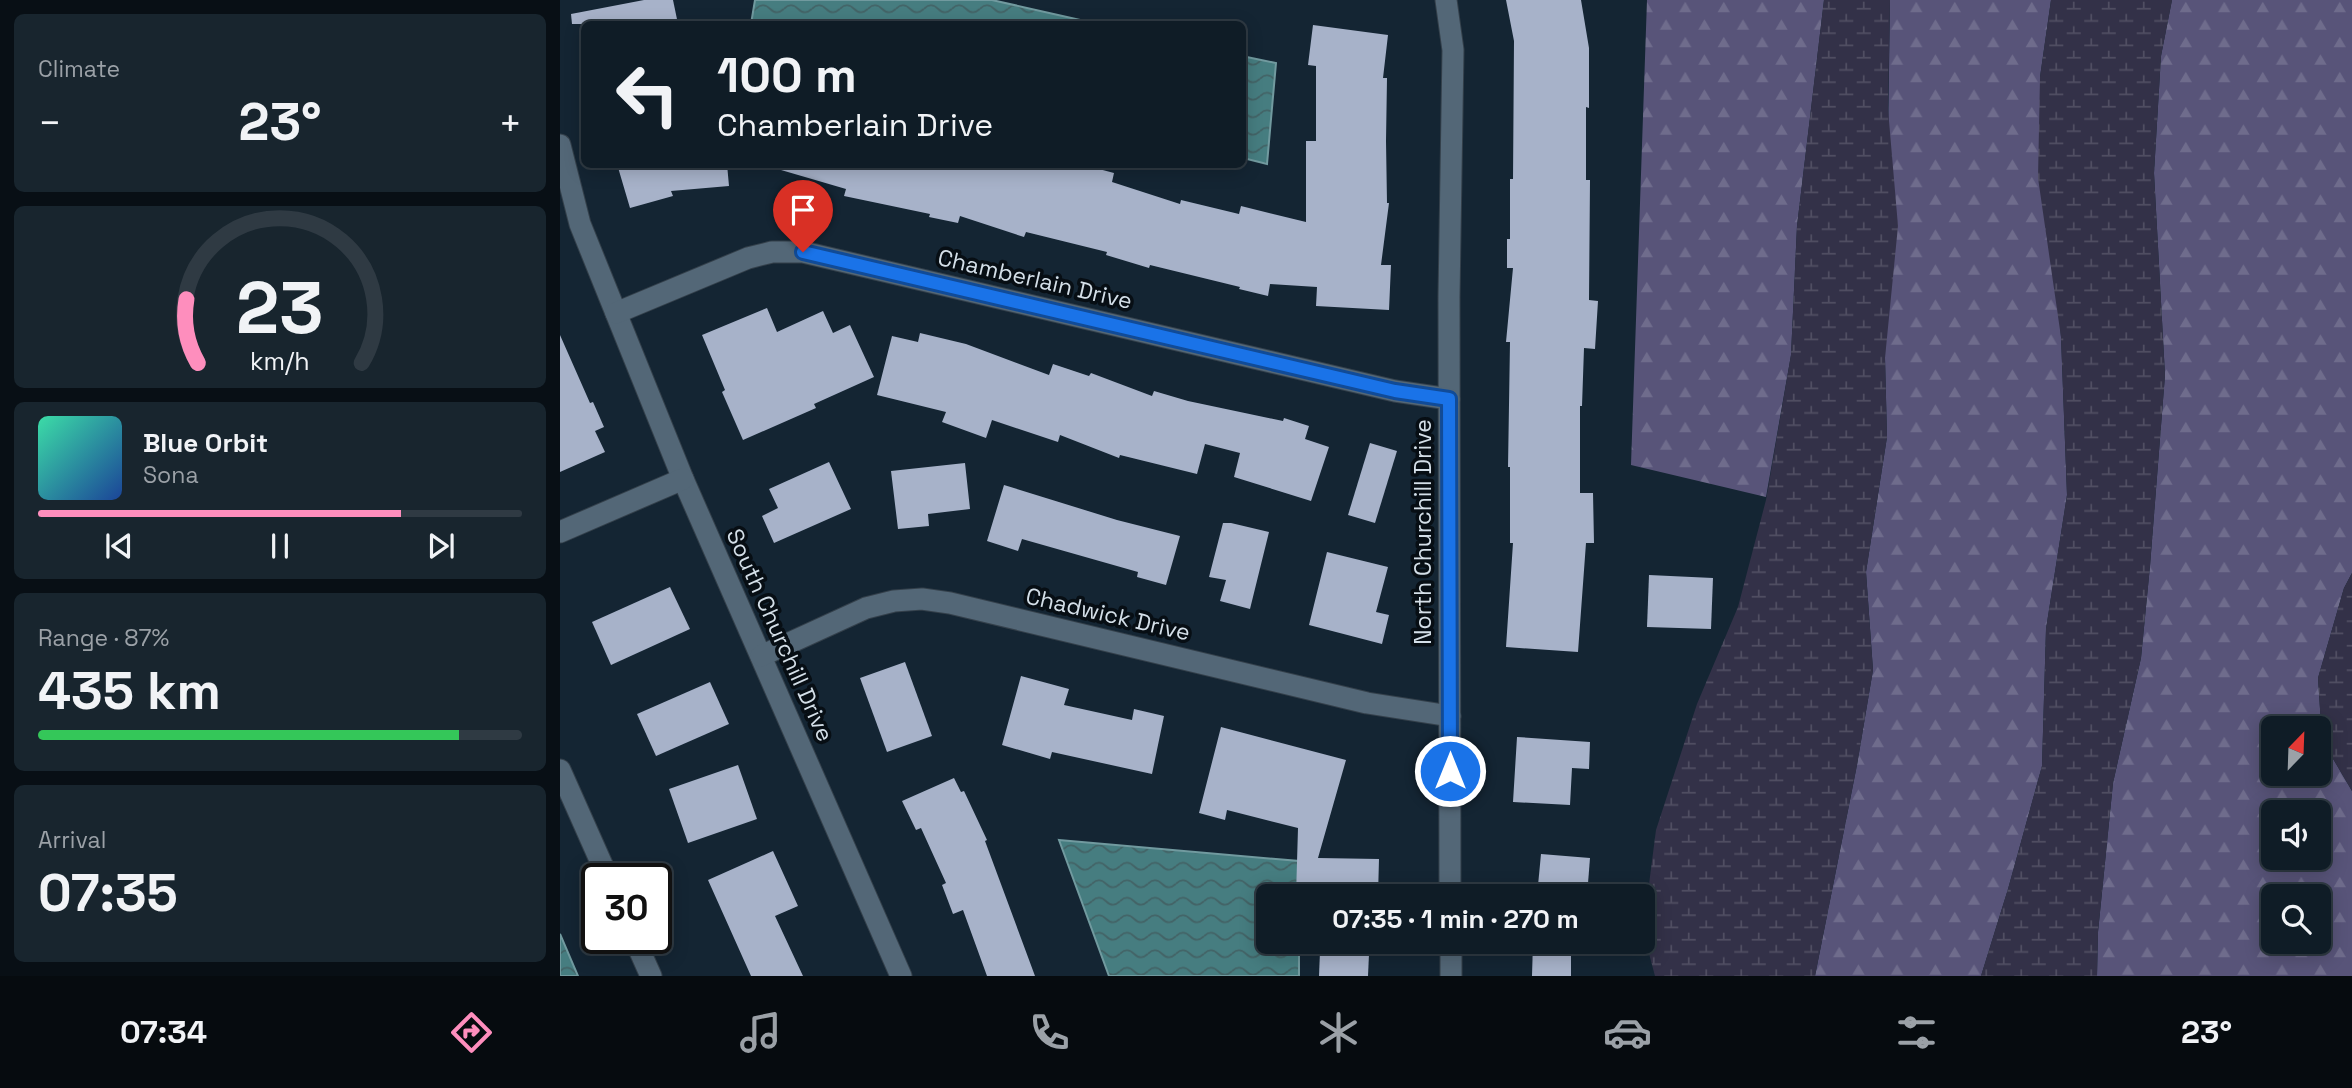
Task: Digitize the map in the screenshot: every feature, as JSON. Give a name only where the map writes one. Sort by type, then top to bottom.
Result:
[{"type":"street","name":"North Churchill Drive","points":[[1446,0],[1453,50],[1449,399],[1450,884]]},
{"type":"street","points":[[560,145],[580,224],[616,313]]},
{"type":"street","name":"Chamberlain Drive","points":[[616,313],[748,257],[772,252],[803,252],[1395,391],[1449,399]]},
{"type":"street","name":"South Churchill Drive","points":[[616,313],[683,479],[901,976]]},
{"type":"street","points":[[560,532],[683,479]]},
{"type":"street","name":"Chadwick Drive","points":[[761,656],[866,608],[894,601],[922,599],[950,603],[1367,703],[1450,716]]},
{"type":"street","points":[[560,770],[601,863]]},
{"type":"street","points":[[641,954],[651,976]]},
{"type":"street","points":[[1451,954],[1451,976]]},
{"type":"green space","points":[[1647,0],[1824,0],[1797,226],[1791,355],[1766,497],[1631,465]]},
{"type":"green space","points":[[1824,0],[1890,0],[1888,109],[1898,226],[1885,358],[1887,437],[1866,572],[1873,670],[1815,976],[1655,976],[1649,954],[1655,954],[1655,884],[1649,884],[1656,830],[1697,704],[1738,607],[1766,500],[1791,355],[1797,226]]},
{"type":"green space","points":[[1890,0],[2051,0],[2040,77],[2061,337],[2067,495],[2046,629],[2042,766],[1981,976],[1815,976],[1873,670],[1866,572],[1887,437],[1885,358]]},
{"type":"green space","points":[[2051,0],[2172,0],[2161,56],[2154,173],[2165,375],[2141,658],[2113,783],[2098,932],[2097,976],[1981,976],[2042,766],[2046,629],[2067,495],[2061,337],[2038,178],[2040,77]]},
{"type":"green space","points":[[2172,0],[2352,0],[2352,573],[2344,588],[2318,678],[2320,716],[2261,716],[2261,786],[2331,786],[2331,755],[2352,791],[2352,976],[2097,976],[2098,932],[2113,783],[2141,658],[2165,375],[2154,173],[2161,56]]},
{"type":"green space","points":[[2352,573],[2352,791],[2331,755],[2331,716],[2320,716],[2318,678],[2344,588]]},
{"type":"water","points":[[755,0],[992,0],[1085,21],[752,21]]},
{"type":"water","points":[[1246,57],[1276,63],[1267,164],[1246,159]]},
{"type":"water","points":[[1059,840],[1299,861],[1299,884],[1256,884],[1256,954],[1299,954],[1299,976],[1109,976]]},
{"type":"water","points":[[560,934],[578,976],[560,976]]},
{"type":"building","points":[[644,0],[673,0],[677,21],[581,21],[581,24],[572,24],[571,14]]},
{"type":"building","points":[[1506,0],[1581,0],[1589,48],[1586,180],[1590,180],[1589,300],[1598,301],[1595,349],[1584,348],[1580,406],[1580,493],[1593,493],[1594,543],[1586,543],[1578,652],[1506,647],[1513,543],[1510,543],[1508,467],[1510,342],[1506,342],[1513,268],[1507,268],[1507,239],[1510,239],[1510,179],[1513,179],[1514,41]]},
{"type":"building","points":[[1313,25],[1388,35],[1383,78],[1387,78],[1389,203],[1381,265],[1391,265],[1389,310],[1316,306],[1317,287],[1270,284],[1268,296],[1150,265],[1149,268],[1106,255],[1107,252],[1026,232],[1024,237],[960,216],[958,223],[929,217],[930,214],[844,196],[846,189],[781,170],[1095,168],[1114,173],[1112,182],[1180,204],[1181,200],[1239,214],[1241,206],[1306,222],[1306,141],[1316,141],[1316,66],[1308,65]]},
{"type":"building","points":[[618,168],[727,168],[729,186],[671,191],[673,196],[630,208]]},
{"type":"building","points":[[767,308],[777,332],[823,311],[833,333],[850,325],[874,377],[814,404],[816,408],[743,440],[722,392],[725,390],[702,335]]},
{"type":"building","points":[[920,333],[966,344],[1049,375],[1053,364],[1089,376],[1091,373],[1152,396],[1154,391],[1283,421],[1284,418],[1309,426],[1305,439],[1329,447],[1311,501],[1234,477],[1240,453],[1205,444],[1197,474],[1120,455],[1119,458],[1060,435],[1058,442],[992,420],[986,438],[942,422],[946,412],[877,395],[892,336],[918,342]]},
{"type":"building","points":[[560,335],[590,403],[593,402],[604,427],[595,431],[605,452],[560,472]]},
{"type":"building","points":[[1370,443],[1397,451],[1375,523],[1348,515]]},
{"type":"building","points":[[829,462],[851,509],[774,543],[762,516],[778,508],[769,489]]},
{"type":"building","points":[[965,463],[970,509],[928,514],[929,526],[898,529],[891,471]]},
{"type":"building","points":[[1004,485],[1117,520],[1180,536],[1166,585],[1137,577],[1138,572],[1022,539],[1018,551],[987,541]]},
{"type":"building","points":[[1223,523],[1269,532],[1250,609],[1220,601],[1226,580],[1209,577]]},
{"type":"building","points":[[1327,552],[1388,567],[1376,612],[1389,615],[1382,644],[1309,625]]},
{"type":"building","points":[[1649,575],[1713,578],[1711,629],[1647,627]]},
{"type":"building","points":[[670,587],[690,629],[611,665],[592,622]]},
{"type":"building","points":[[905,662],[932,736],[887,752],[860,678]]},
{"type":"building","points":[[1021,676],[1069,689],[1064,705],[1132,720],[1134,709],[1164,716],[1152,774],[1052,752],[1050,759],[1002,745]]},
{"type":"building","points":[[710,682],[729,724],[656,756],[637,714]]},
{"type":"building","points":[[1221,727],[1346,760],[1318,858],[1379,859],[1378,884],[1296,884],[1298,828],[1227,810],[1225,820],[1199,813]]},
{"type":"building","points":[[1517,737],[1590,742],[1589,769],[1572,768],[1570,805],[1513,802]]},
{"type":"building","points":[[738,765],[757,819],[688,843],[669,789]]},
{"type":"building","points":[[954,778],[961,792],[964,791],[987,840],[985,841],[1035,976],[987,976],[963,910],[953,914],[942,885],[946,883],[921,828],[916,830],[902,801]]},
{"type":"building","points":[[773,851],[798,906],[775,916],[803,976],[751,976],[708,880]]},
{"type":"building","points":[[1541,854],[1590,858],[1588,884],[1538,884]]},
{"type":"building","points":[[1320,954],[1369,954],[1368,976],[1319,976]]},
{"type":"building","points":[[1533,954],[1571,954],[1571,976],[1532,976]]},
{"type":"route","points":[[803,252],[1395,391],[1449,399],[1450,771]]}]
